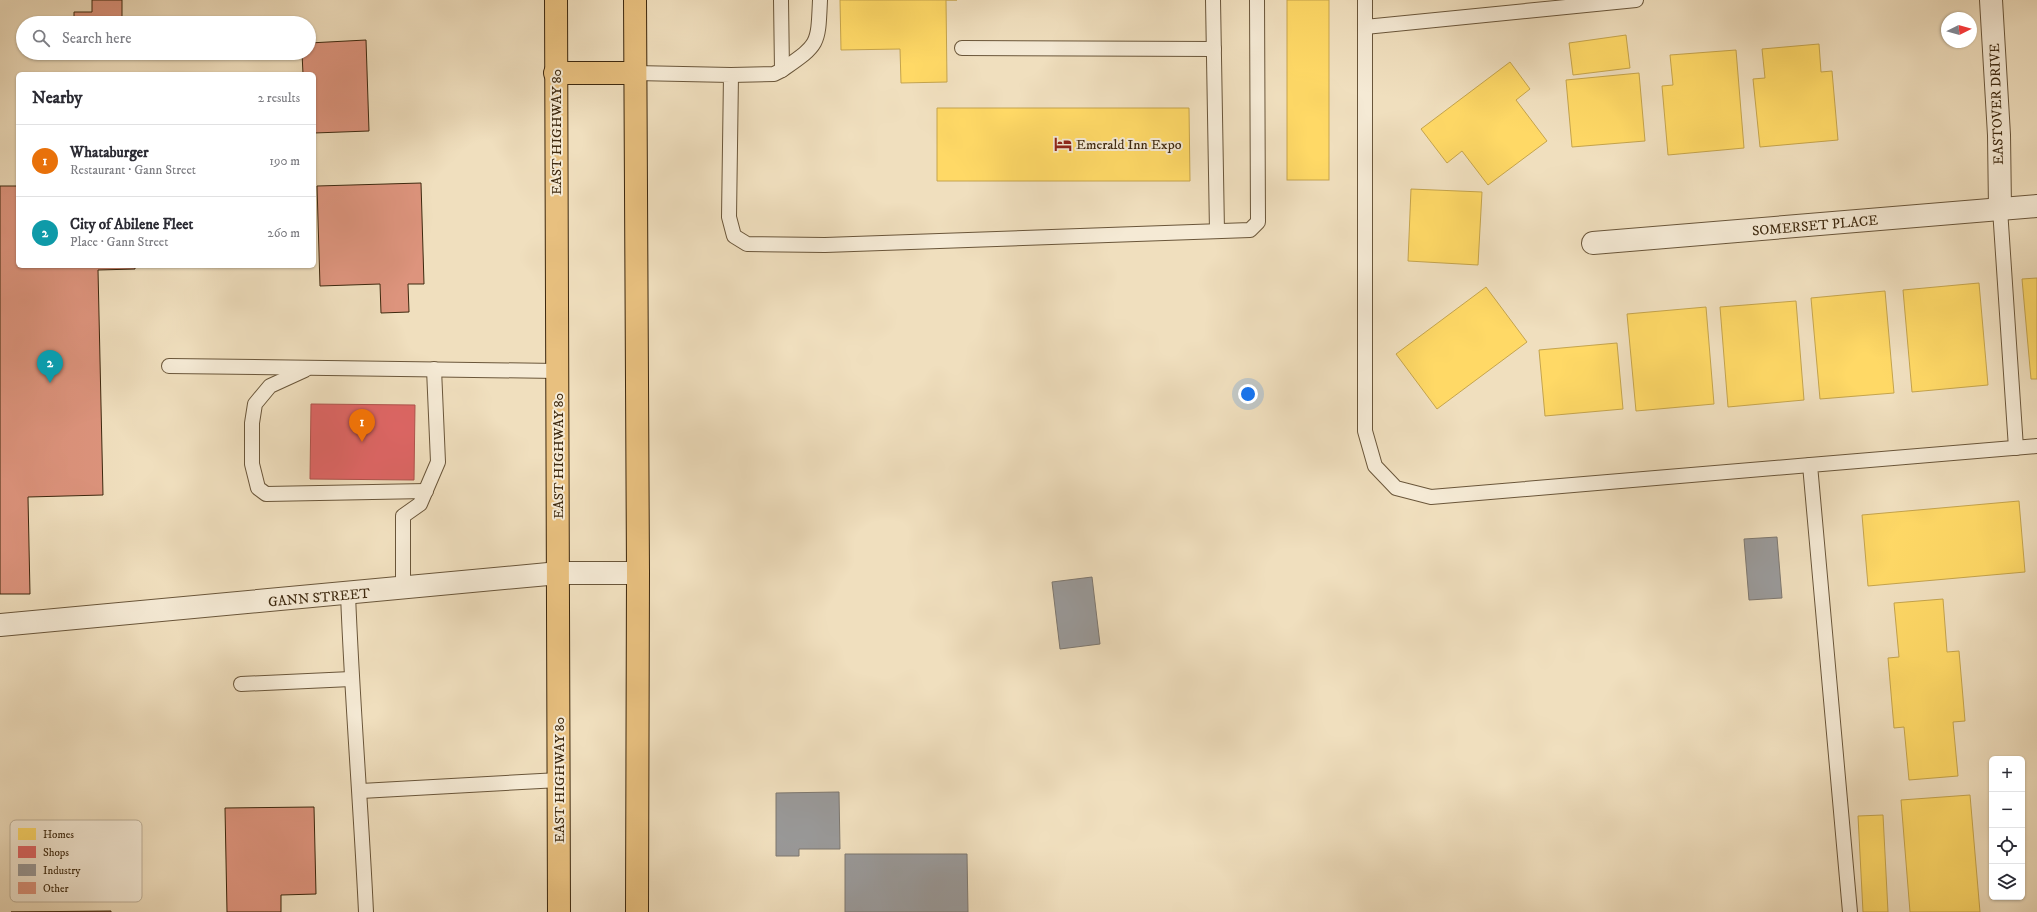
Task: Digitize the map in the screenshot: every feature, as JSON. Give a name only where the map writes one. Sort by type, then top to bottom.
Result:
[{"type":"main road","name":"EAST HIGHWAY 80","points":[[556,0],[555,73],[559,574],[558,912]]},
{"type":"main road","points":[[635,0],[638,574],[637,912]]},
{"type":"main road","points":[[555,73],[635,73]]},
{"type":"street","name":"EASTOVER DRIVE","points":[[1991,0],[1999,135],[2000,209]]},
{"type":"street","name":"SOMERSET PLACE","points":[[1593,243],[2037,206]]},
{"type":"street","name":"GANN STREET","points":[[0,625],[559,574],[638,574]]},
{"type":"lane","points":[[781,0],[782,70]]},
{"type":"lane","points":[[635,73],[731,75],[774,74],[810,50],[818,35],[820,0]]},
{"type":"lane","points":[[1213,0],[1217,231]]},
{"type":"lane","points":[[731,75],[729,217],[734,236],[747,244],[825,245],[1250,230],[1258,222],[1257,0]]},
{"type":"lane","points":[[1365,0],[1365,432],[1375,466],[1396,488],[1431,497],[2037,446]]},
{"type":"lane","points":[[1365,27],[1636,0]]},
{"type":"lane","points":[[962,48],[1214,49]]},
{"type":"lane","points":[[2000,209],[2016,448]]},
{"type":"lane","points":[[169,366],[557,370]]},
{"type":"lane","points":[[309,368],[270,386],[255,404],[252,423],[252,464],[258,488],[266,494],[426,491]]},
{"type":"lane","points":[[403,589],[403,516],[420,504],[438,462],[434,369]]},
{"type":"lane","points":[[1810,465],[1850,912]]},
{"type":"lane","points":[[348,594],[351,679],[361,791],[366,912]]},
{"type":"lane","points":[[241,684],[351,679]]},
{"type":"lane","points":[[361,791],[559,780]]},
{"type":"building: Homes","points":[[840,0],[946,0],[947,82],[901,83],[900,49],[841,50]]},
{"type":"building: Homes","points":[[1287,0],[1329,0],[1329,180],[1287,180]]},
{"type":"building: Homes","points":[[1626,35],[1630,68],[1573,75],[1569,43]]},
{"type":"building: Homes","points":[[1819,44],[1821,72],[1832,71],[1838,140],[1760,147],[1753,79],[1765,78],[1762,49]]},
{"type":"building: Homes","points":[[1736,50],[1744,148],[1668,155],[1662,86],[1673,85],[1670,55]]},
{"type":"building: Homes","points":[[1510,62],[1530,89],[1516,100],[1547,141],[1488,185],[1462,151],[1447,163],[1421,129]]},
{"type":"building: Homes","points":[[1639,73],[1645,141],[1572,147],[1566,80]]},
{"type":"building: Homes","name":"Emerald Inn Expo","points":[[937,108],[1189,108],[1190,181],[937,181]]},
{"type":"building: Homes","points":[[1411,189],[1482,192],[1478,265],[1408,261]]},
{"type":"building: Homes","points":[[2037,278],[2037,379],[2031,379],[2022,279]]},
{"type":"building: Homes","points":[[1979,283],[1988,385],[1912,392],[1903,290]]},
{"type":"building: Homes","points":[[1486,287],[1527,342],[1437,409],[1396,354]]},
{"type":"building: Homes","points":[[1885,291],[1894,393],[1820,399],[1811,298]]},
{"type":"building: Homes","points":[[1796,301],[1804,400],[1728,407],[1720,307]]},
{"type":"building: Homes","points":[[1706,307],[1714,404],[1636,411],[1627,314]]},
{"type":"building: Homes","points":[[1617,343],[1623,409],[1545,416],[1539,350]]},
{"type":"building: Homes","points":[[2019,501],[2025,572],[1868,586],[1862,515]]},
{"type":"building: Homes","points":[[1943,599],[1947,652],[1959,651],[1965,721],[1953,722],[1958,776],[1909,780],[1904,727],[1894,728],[1888,658],[1899,657],[1894,603]]},
{"type":"building: Homes","points":[[1970,795],[1980,912],[1910,912],[1901,800]]},
{"type":"building: Homes","points":[[1883,815],[1888,912],[1863,912],[1858,816]]},
{"type":"building: Shops","points":[[311,404],[415,405],[414,480],[310,479]]},
{"type":"building: Industry","points":[[1777,537],[1782,598],[1749,600],[1744,539]]},
{"type":"building: Industry","points":[[1092,577],[1100,644],[1060,649],[1052,582]]},
{"type":"building: Industry","points":[[839,792],[840,849],[799,849],[799,856],[776,856],[776,793]]},
{"type":"building: Industry","points":[[845,854],[967,854],[968,912],[845,912]]},
{"type":"building: Other","points":[[92,0],[122,0],[122,16],[74,16],[74,12],[92,12]]},
{"type":"building: Other","points":[[366,40],[369,131],[316,133],[316,72],[303,72],[302,60],[316,60],[316,43]]},
{"type":"building: Other","points":[[421,183],[424,284],[408,284],[409,312],[381,313],[380,284],[320,286],[317,186]]},
{"type":"building: Other","points":[[0,186],[16,186],[16,268],[135,269],[98,270],[103,495],[28,497],[30,594],[0,594]]},
{"type":"building: Other","points":[[314,807],[316,894],[281,895],[281,912],[227,912],[225,808]]},
{"type":"building: Other","points":[[111,911],[111,912],[11,912]]},
{"type":"place","name":"Emerald Inn Expo","points":[[1063,144]]},
{"type":"place","name":"City of Abilene Fleet","points":[[50,383]]},
{"type":"place","name":"Whataburger","points":[[362,442]]}]
